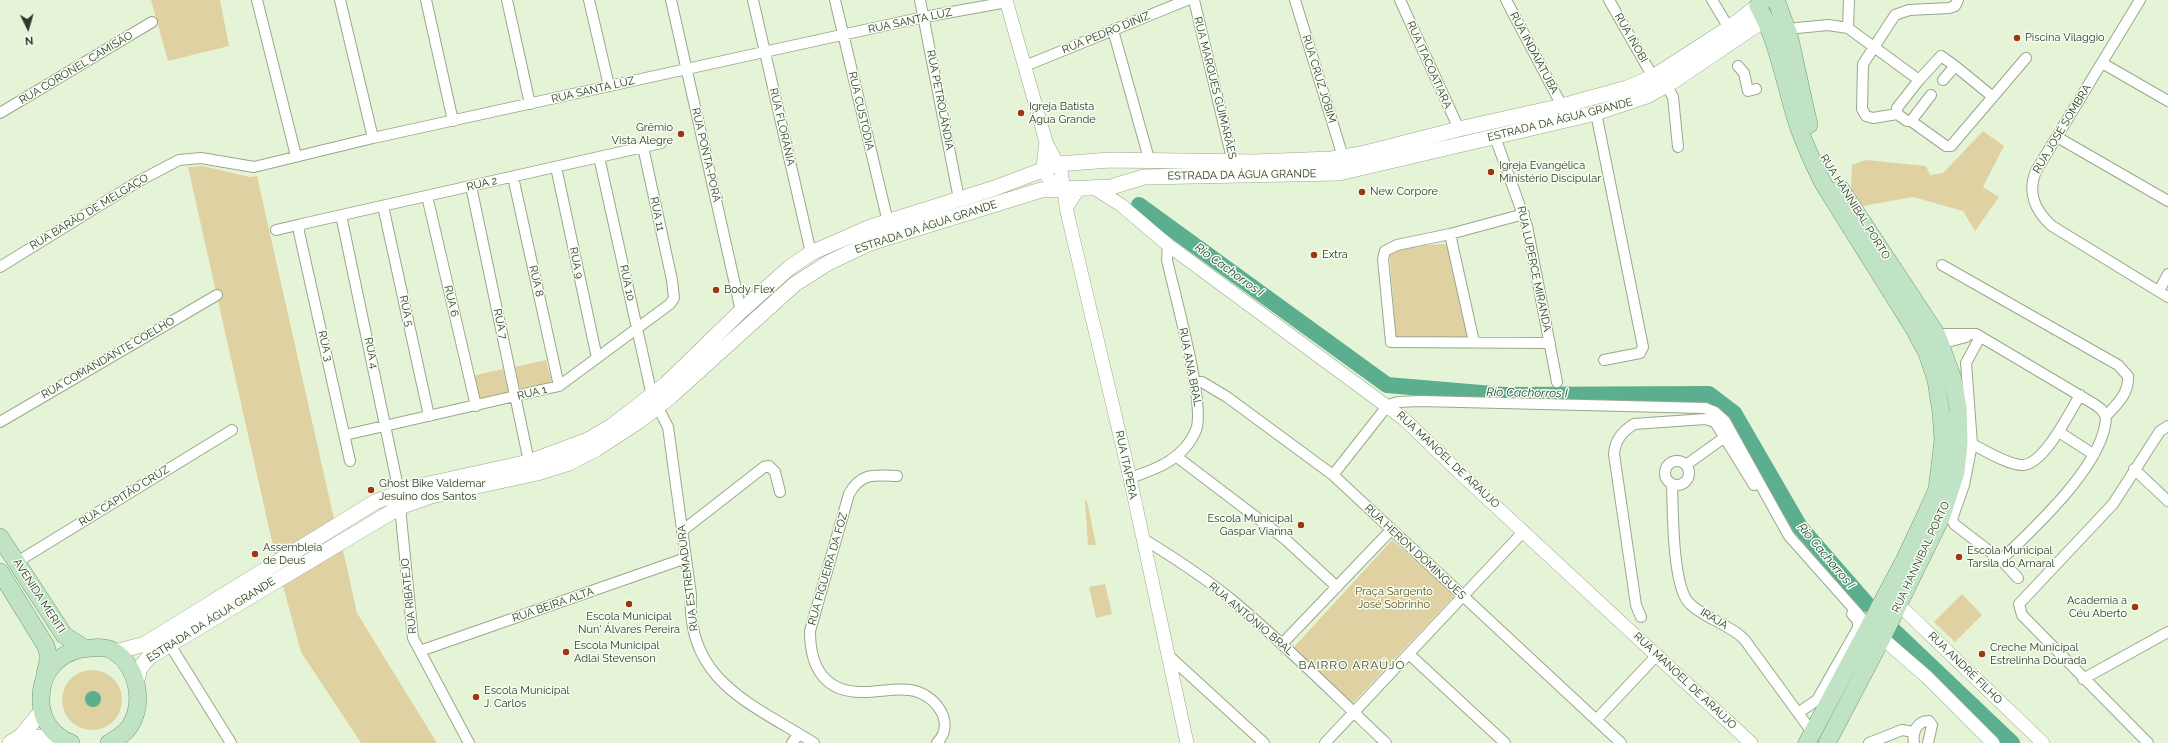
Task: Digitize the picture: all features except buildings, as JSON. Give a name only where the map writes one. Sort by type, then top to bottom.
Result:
[{"type":"main road","name":"ESTRADA DA ÁGUA GRANDE","points":[[1283,168],[1343,158],[1458,129],[1562,106],[1627,88],[1652,77],[1729,28],[1769,11]]},
{"type":"main road","name":"ESTRADA DA ÁGUA GRANDE","points":[[136,684],[143,662],[400,507],[431,496],[527,476],[569,463],[608,442],[795,284],[828,262],[862,246],[1032,193],[1071,188],[1094,188],[1120,184],[1138,177],[1234,168],[1283,168],[1339,173],[1596,113],[1647,96],[1666,85],[1769,11]]},
{"type":"main road","name":"RUA HANNIBAL PORTO","points":[[1769,11],[1787,29],[1807,116],[1824,160],[1879,248],[1943,337],[1958,408],[1959,443],[1956,472],[1942,518],[1892,599],[1869,626],[1810,738]]},
{"type":"main road","name":"RUA HANNIBAL PORTO","points":[[1769,11],[1796,118],[1813,162],[1823,183],[1920,341],[1936,380],[1941,412],[1943,440],[1941,470],[1937,489],[1892,599],[1882,638],[1827,743]]},
{"type":"main road","name":"ESTRADA DA ÁGUA GRANDE","points":[[115,652],[145,644],[368,506],[399,492],[552,456],[588,440],[655,401],[741,311],[775,279],[811,253],[868,228],[960,199],[1043,168],[1058,164],[1149,159],[1234,168]]},
{"type":"main road","points":[[1110,160],[1118,168],[1120,184]]},
{"type":"main road","points":[[1066,205],[1071,188]]},
{"type":"main road","name":"AVENIDA MERITI","points":[[0,537],[64,636],[84,648]]},
{"type":"main road","name":"AVENIDA MERITI","points":[[0,572],[46,646],[49,658],[41,688],[41,712]]},
{"type":"main road","points":[[45,675],[59,658],[70,652],[84,648],[103,648],[115,652],[132,671],[136,684],[138,703],[131,735],[120,736],[109,743]]},
{"type":"main road","points":[[16,739],[41,712],[49,726],[66,741]]},
{"type":"main road","points":[[16,739],[66,741]]},
{"type":"street","points":[[257,0],[296,156]]},
{"type":"street","points":[[340,0],[373,138]]},
{"type":"street","points":[[426,0],[454,121]]},
{"type":"street","points":[[507,0],[530,104]]},
{"type":"street","points":[[590,0],[610,86]]},
{"type":"street","name":"RUA PONTA-PORÃ","points":[[671,0],[741,311]]},
{"type":"street","name":"RUA FLORÂNIA","points":[[753,0],[811,253]]},
{"type":"street","name":"RUA CUSTÓDIA","points":[[835,0],[888,222]]},
{"type":"street","name":"RUA PETROLÂNDIA","points":[[920,0],[960,199]]},
{"type":"street","name":"RUA PEDRO DINIZ","points":[[1025,66],[1187,0]]},
{"type":"street","name":"RUA MARQUES GUIMARÃES","points":[[1194,0],[1234,168]]},
{"type":"street","name":"RUA CRUZ JOBIM","points":[[1294,0],[1343,158]]},
{"type":"street","name":"RUA ITACOATIARA","points":[[1400,0],[1458,129]]},
{"type":"street","name":"RUA INDAIATUBA","points":[[1506,0],[1562,106]]},
{"type":"street","name":"RUA INOBI","points":[[1609,0],[1652,77]]},
{"type":"street","points":[[1712,0],[1729,28]]},
{"type":"street","points":[[1848,28],[1849,0]]},
{"type":"street","points":[[1958,0],[1955,6],[1949,8],[1927,4],[1895,15],[1863,64],[1862,109],[1866,116],[1872,118],[1897,114],[1907,121],[1911,121],[1946,146],[1951,146],[2026,58]]},
{"type":"street","name":"RUA JOSÉ SOMBRA","points":[[2140,0],[2033,178],[2031,190],[2033,201],[2039,212],[2052,226],[2168,297]]},
{"type":"street","points":[[1006,1],[1046,142],[1071,188]]},
{"type":"street","name":"RUA SANTA LUZ","points":[[180,160],[201,158],[254,167],[373,138],[924,17],[1006,1]]},
{"type":"street","name":"RUA CORONEL CAMISÃO","points":[[0,113],[152,22]]},
{"type":"street","points":[[1787,29],[1828,25],[1848,28],[1919,80]]},
{"type":"street","points":[[1113,30],[1149,159]]},
{"type":"street","points":[[1897,114],[1897,108],[1919,80],[1941,56],[1993,96]]},
{"type":"street","points":[[2102,63],[2168,101]]},
{"type":"street","points":[[1738,66],[1744,73],[1748,91],[1756,89]]},
{"type":"street","points":[[1943,80],[1955,66]]},
{"type":"street","points":[[1666,85],[1673,97],[1678,148]]},
{"type":"street","points":[[1911,121],[1931,95]]},
{"type":"street","points":[[1596,113],[1643,347],[1640,353],[1604,360]]},
{"type":"street","name":"RUA LUPERCE MIRANDA","points":[[1495,137],[1524,214],[1557,382]]},
{"type":"street","points":[[2057,137],[2168,201]]},
{"type":"street","points":[[1046,142],[1043,168],[1049,180],[1071,188]]},
{"type":"street","name":"RUA 2","points":[[276,230],[301,228],[342,215],[661,143]]},
{"type":"street","name":"RUA 11","points":[[643,147],[672,280]]},
{"type":"street","name":"RUA 10","points":[[599,157],[637,328],[655,401]]},
{"type":"street","name":"RUA BARÃO DE MELGAÇO","points":[[0,267],[139,181],[180,160]]},
{"type":"street","name":"RUA 9","points":[[556,167],[597,358]]},
{"type":"street","name":"RUA 8","points":[[513,177],[559,386]]},
{"type":"street","points":[[1120,184],[1121,205]]},
{"type":"street","name":"RUA 7","points":[[471,186],[529,462]]},
{"type":"street","name":"RUA MANOEL DE ARAÚJO","points":[[1094,188],[1121,205],[1168,245],[1388,406],[1751,743]]},
{"type":"street","name":"RUA 6","points":[[427,196],[476,406]]},
{"type":"street","name":"RUA ITAPERA","points":[[1066,205],[1130,478],[1187,743]]},
{"type":"street","name":"RUA 5","points":[[383,206],[430,416]]},
{"type":"street","points":[[1524,214],[1450,234],[1389,247],[1385,251],[1383,259],[1391,342],[1550,343]]},
{"type":"street","name":"RUA 4","points":[[342,215],[399,492]]},
{"type":"street","name":"RUA 3","points":[[301,228],[350,461]]},
{"type":"street","points":[[1450,234],[1474,342]]},
{"type":"street","name":"RUA ANA BRAL","points":[[1130,478],[1156,469],[1177,457],[1192,437],[1198,423],[1198,409],[1194,382],[1167,260],[1168,245]]},
{"type":"street","points":[[1942,265],[2124,370],[2128,376],[2128,389],[2106,416]]},
{"type":"street","points":[[2159,291],[2168,274]]},
{"type":"street","name":"RUA 1","points":[[345,435],[559,386],[670,304],[674,298],[672,280]]},
{"type":"street","name":"RUA COMANDANTE COELHO","points":[[0,422],[216,295]]},
{"type":"street","points":[[1920,341],[1943,337],[1978,336],[2080,395],[2101,409],[2106,416],[2106,428],[2083,472],[2057,505],[2001,560]]},
{"type":"street","points":[[1978,336],[1966,364],[1972,444],[1964,485],[1952,520],[1957,526],[2001,560],[2018,578]]},
{"type":"street","name":"RUA HERON DOMINGUES","points":[[1194,382],[1202,382],[1227,397],[1333,475],[1621,743]]},
{"type":"street","points":[[1972,444],[2016,464],[2023,465],[2035,461],[2059,432],[2080,395]]},
{"type":"street","name":"RUA ESTREMADURA","points":[[655,401],[668,427],[691,595],[690,616],[698,649],[705,663],[715,676],[736,694],[814,743]]},
{"type":"street","points":[[1333,475],[1388,406],[1398,402],[1420,401],[1693,406],[1715,412],[1725,421],[1744,452],[1790,536],[1869,626],[1927,677],[1993,743]]},
{"type":"street","points":[[1641,617],[1636,605],[1614,454],[1618,439],[1624,430],[1634,424],[1705,419],[1715,422],[1789,540],[1858,621],[1858,628],[1817,700],[1798,713]]},
{"type":"street","points":[[2148,743],[2083,679],[2022,615],[2019,604],[2113,504],[2134,469],[2160,431],[2168,426]]},
{"type":"street","name":"RUA CAPITÃO CRUZ","points":[[17,562],[232,430]]},
{"type":"street","points":[[2059,432],[2093,454]]},
{"type":"street","points":[[1686,465],[1725,437]]},
{"type":"street","points":[[1177,457],[1284,539],[1338,587]]},
{"type":"street","points":[[1676,461],[1686,465],[1689,471],[1688,477],[1679,485],[1672,484],[1665,476],[1667,466],[1676,461]]},
{"type":"street","points":[[682,532],[764,466],[769,466],[775,472],[780,492]]},
{"type":"street","points":[[2134,469],[2168,501]]},
{"type":"street","name":"RUA FIGUEIRA DA FOZ","points":[[897,476],[877,475],[862,478],[854,484],[849,494],[810,631],[810,646],[816,668],[833,686],[847,692],[902,689],[912,690],[926,695],[940,708],[945,719],[944,732],[937,743]]},
{"type":"street","name":"IRAJA","points":[[1672,484],[1674,535],[1680,586],[1685,598],[1700,612],[1744,639],[1798,713],[1810,738]]},
{"type":"street","name":"RUA RIBATEJO","points":[[400,507],[413,638],[469,743]]},
{"type":"street","points":[[1282,644],[1391,530]]},
{"type":"street","points":[[1325,743],[1410,655],[1462,596],[1524,531]]},
{"type":"street","name":"RUA ANTÔNIO BRAL","points":[[1142,538],[1171,556],[1231,599],[1282,644],[1386,743]]},
{"type":"street","name":"RUA BEIRA ALTA","points":[[420,651],[686,558]]},
{"type":"street","name":"RUA ANDRÉ FILHO","points":[[1892,599],[2043,743]]},
{"type":"street","points":[[2083,679],[2168,632]]},
{"type":"street","points":[[170,645],[231,743]]},
{"type":"street","points":[[1410,655],[1505,743]]},
{"type":"street","points":[[1596,720],[1657,655]]},
{"type":"street","points":[[1169,656],[1264,743]]},
{"type":"street","points":[[1914,743],[1914,732],[1918,725],[1924,721],[1929,721],[1932,725],[1932,732],[1928,743]]},
{"type":"street","points":[[1869,743],[1902,730],[1914,732]]},
{"type":"street","points":[[792,743],[799,734]]},
{"type":"green space","points":[[151,0],[220,0],[229,46],[168,61]]},
{"type":"green space","points":[[1983,131],[2004,146],[1983,187],[1999,197],[1975,231],[1963,211],[1913,197],[1863,206],[1851,189],[1852,165],[1866,160],[1926,166],[1930,175],[1943,173]]},
{"type":"green space","points":[[203,166],[250,177],[257,176],[334,519],[275,555],[188,167]]},
{"type":"green space","points":[[1447,244],[1469,339],[1396,339],[1389,247]]},
{"type":"green space","points":[[546,360],[552,383],[520,390],[515,367]]},
{"type":"green space","points":[[503,369],[509,393],[477,400],[472,376]]},
{"type":"green space","points":[[1085,500],[1087,501],[1096,545],[1088,545]]},
{"type":"green space","name":"Praça Sargento José Sobrinho","points":[[1392,540],[1455,595],[1351,705],[1294,647]]},
{"type":"green space","points":[[343,550],[357,613],[437,743],[361,743],[301,652],[283,586]]},
{"type":"green space","points":[[1105,584],[1112,614],[1096,618],[1089,587]]},
{"type":"green space","points":[[1962,594],[1982,615],[1955,642],[1934,622]]},
{"type":"green space","points":[[86,670],[98,670],[114,678],[120,688],[122,700],[120,712],[114,722],[98,730],[86,730],[70,722],[62,706],[62,694],[70,678]]},
{"type":"shaded area","points":[[93,691],[100,696],[101,699],[96,706],[93,707],[86,702],[85,699],[90,692]]},
{"type":"waterway","name":"Rio Cachorros I","points":[[1139,205],[1387,385],[1504,395],[1709,394],[1734,413],[1800,527],[1867,604]]},
{"type":"waterway","name":"Rio Cachorros I","points":[[1891,628],[2012,743]]},
{"type":"place","name":"Piscina Vilaggio","points":[[2017,38]]},
{"type":"place","name":"Igreja Batista Água Grande","points":[[1021,113]]},
{"type":"place","name":"Grêmio Vista Alegre","points":[[681,134]]},
{"type":"place","name":"Igreja Evangélica Ministério Discipular","points":[[1491,172]]},
{"type":"place","name":"New Corpore","points":[[1362,192]]},
{"type":"place","name":"Extra","points":[[1314,255]]},
{"type":"place","name":"Body Flex","points":[[716,290]]},
{"type":"place","name":"Ghost Bike Valdemar Jesuino dos Santos","points":[[371,490]]},
{"type":"place","name":"Escola Municipal Gaspar Vianna","points":[[1301,525]]},
{"type":"place","name":"Assembleia de Deus","points":[[255,554]]},
{"type":"place","name":"Escola Municipal Tarsila do Amaral","points":[[1959,557]]},
{"type":"place","name":"Escola Municipal Nun' Álvares Pereira","points":[[629,604]]},
{"type":"place","name":"Academia a Céu Aberto","points":[[2135,607]]},
{"type":"place","name":"Escola Municipal Adlai Stevenson","points":[[566,652]]},
{"type":"place","name":"Creche Municipal Estrelinha Dourada","points":[[1982,654]]},
{"type":"place","name":"Escola Municipal J. Carlos","points":[[476,697]]},
{"type":"district","name":"BAIRRO ARAÚJO","points":[[1352,665]]}]
